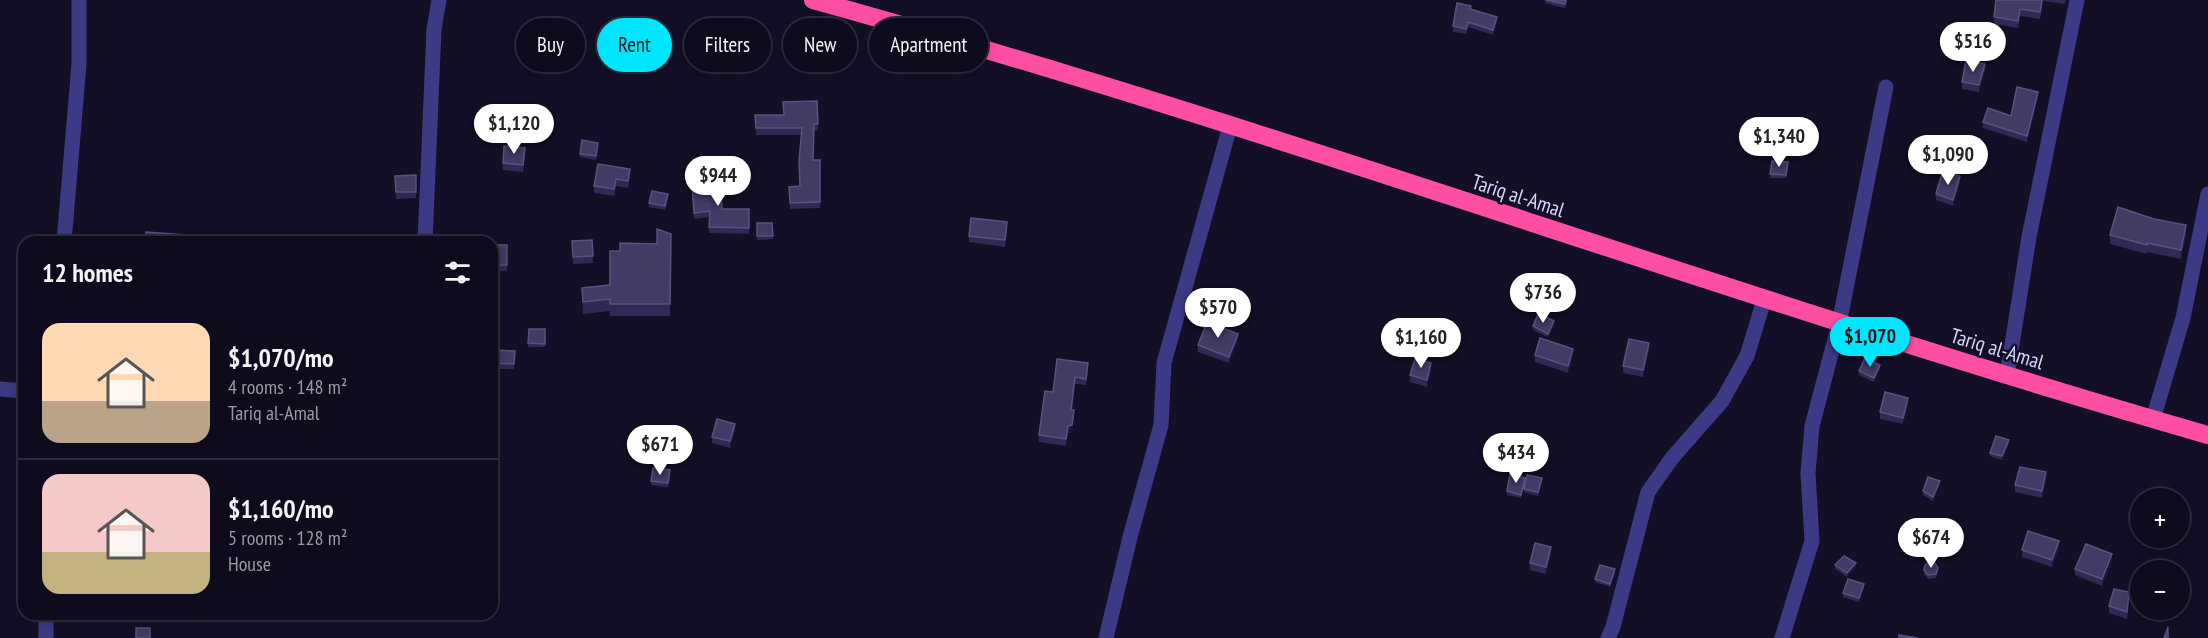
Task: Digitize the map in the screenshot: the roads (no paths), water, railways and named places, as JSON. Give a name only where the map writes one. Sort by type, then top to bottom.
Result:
[{"type":"highway","name":"Tariq al-Amal","points":[[816,0],[1094,82],[1839,324],[2208,435]]},
{"type":"street","points":[[64,236],[79,64],[79,0]]},
{"type":"street","points":[[424,236],[434,29],[439,0]]},
{"type":"street","points":[[2007,376],[2029,237],[2077,0]]},
{"type":"street","points":[[1782,638],[1812,541],[1808,473],[1812,426],[1839,324],[1886,87]]},
{"type":"street","points":[[1106,638],[1130,537],[1161,425],[1164,363],[1230,126]]},
{"type":"street","points":[[2153,419],[2183,318],[2208,194]]},
{"type":"street","points":[[1608,638],[1613,627],[1648,492],[1672,458],[1722,401],[1747,356],[1764,300]]},
{"type":"street","points":[[0,389],[18,390]]},
{"type":"street","points":[[46,620],[46,638]]}]
